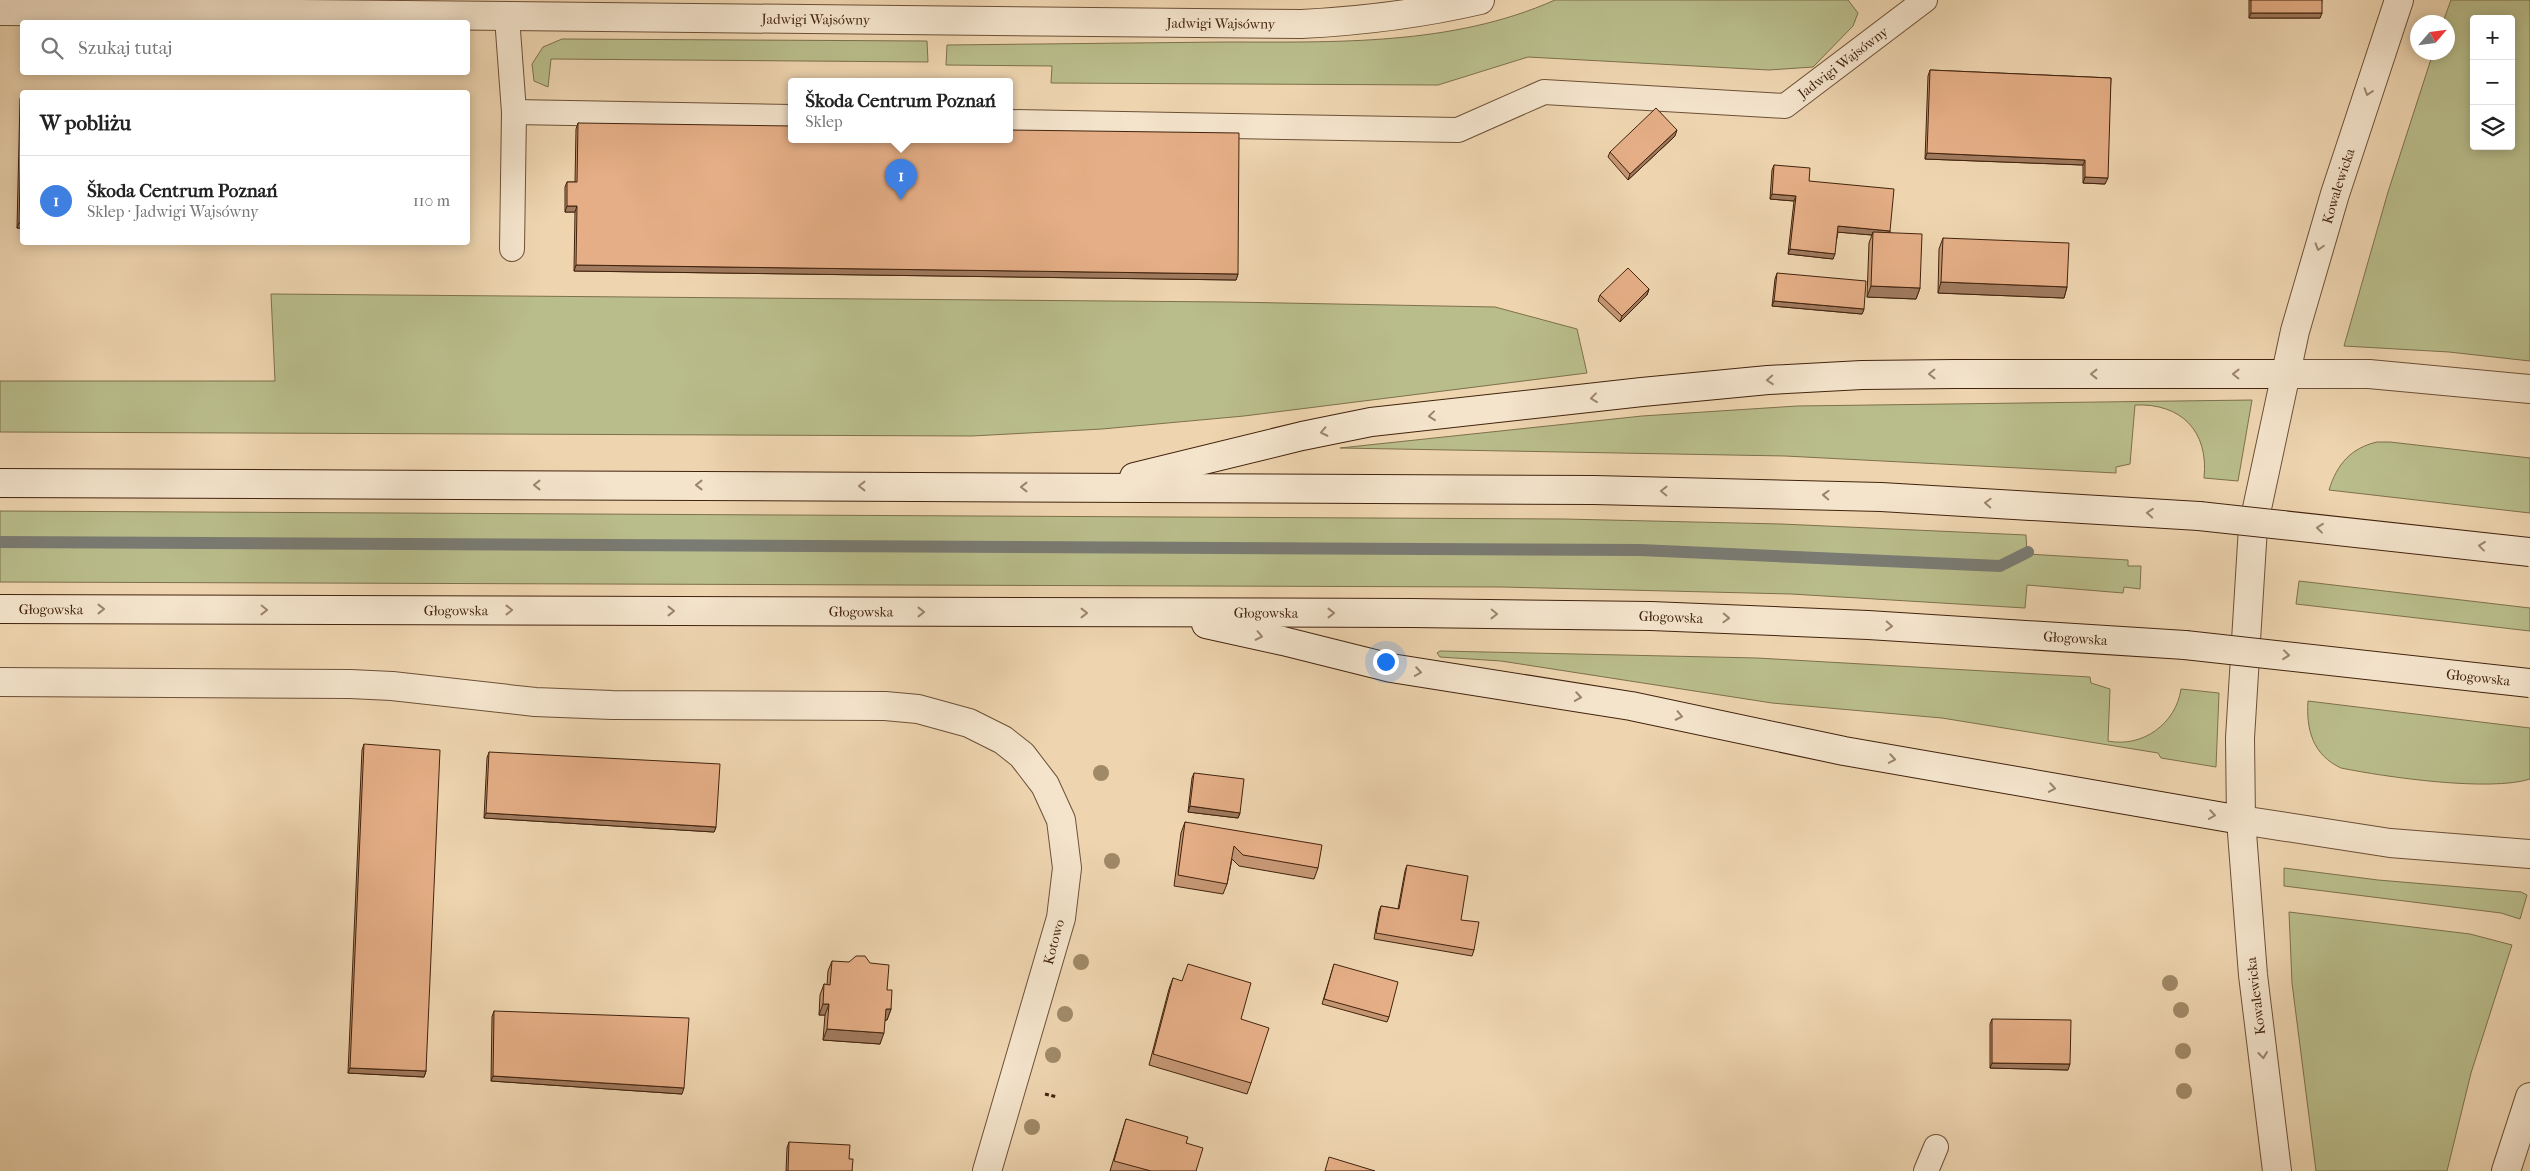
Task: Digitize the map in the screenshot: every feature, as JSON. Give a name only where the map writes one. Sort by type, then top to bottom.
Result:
[{"type":"main road","name":"Jadwigi Wajsówny","points":[[0,11],[1301,24],[1358,21],[1409,14],[1480,0]]},
{"type":"main road","name":"Kowalewicka","points":[[2277,1171],[2253,975],[2241,820],[2240,738],[2253,527],[2284,374],[2335,194],[2399,0]]},
{"type":"main road","points":[[1073,487],[1119,480],[1302,436],[1371,422],[1642,392],[1862,375],[2369,374],[2530,389]]},
{"type":"main road","points":[[0,483],[1073,487],[1748,493],[1881,497],[2199,516],[2530,552]]},
{"type":"main road","name":"Głogowska","points":[[0,609],[1412,613],[1723,618],[2012,633],[2185,645],[2530,683]]},
{"type":"main road","points":[[1125,613],[1220,627],[1391,668],[1631,706],[1844,751],[2241,820],[2390,843],[2530,854]]},
{"type":"main road","name":"Kotowo","points":[[0,682],[350,684],[392,686],[535,702],[622,706],[885,706],[939,713],[991,733],[1022,756],[1045,785],[1061,820],[1067,868],[1064,899],[1058,927],[987,1171]]},
{"type":"main road","points":[[2506,1171],[2530,1097]]},
{"type":"lane","name":"Jadwigi Wajsówny","points":[[1013,122],[1458,130],[1544,92],[1785,106],[1925,0]]},
{"type":"lane","points":[[507,17],[514,112],[512,249]]},
{"type":"lane","points":[[514,112],[788,117]]},
{"type":"lane","points":[[1926,1171],[1936,1147]]},
{"type":"green space","points":[[1555,0],[1848,0],[1858,13],[1853,26],[1813,67],[1769,70],[1528,57],[1438,85],[1051,83],[1052,66],[946,65],[947,45],[1308,42],[1350,41],[1434,34],[1516,15]]},
{"type":"green space","points":[[2451,0],[2530,0],[2530,361],[2449,352],[2344,346],[2388,192],[2431,60],[2455,60],[2455,15],[2446,15]]},
{"type":"green space","points":[[562,39],[927,41],[928,62],[551,59],[548,87],[534,81],[532,64],[543,47]]},
{"type":"green space","points":[[271,294],[1230,302],[1495,307],[1577,329],[1587,373],[1244,416],[1102,429],[972,436],[0,432],[0,381],[275,381]]},
{"type":"green space","points":[[2252,400],[2238,481],[2204,478],[2202,446],[2189,423],[2166,409],[2135,405],[2130,464],[2116,467],[2116,473],[1785,456],[1340,448],[1642,416],[1797,406]]},
{"type":"green space","points":[[2377,442],[2530,458],[2530,513],[2329,490],[2336,472],[2346,458],[2360,448]]},
{"type":"green space","points":[[0,511],[1564,519],[1781,524],[2026,535],[2027,554],[2128,560],[2128,566],[2141,566],[2140,589],[2124,587],[2123,593],[2027,585],[2025,608],[1791,594],[1502,587],[0,582]]},
{"type":"green space","points":[[2299,581],[2530,608],[2530,631],[2296,604]]},
{"type":"green space","points":[[1440,651],[1757,658],[2090,677],[2091,683],[2110,689],[2108,741],[2121,742],[2145,737],[2165,723],[2178,702],[2181,689],[2219,693],[2216,767],[2161,758],[2158,753],[1942,718],[1772,703],[1501,661],[1440,657],[1437,653]]},
{"type":"green space","points":[[2308,701],[2530,728],[2530,779],[2512,783],[2464,784],[2410,779],[2341,768],[2331,763],[2324,756],[2313,740],[2308,722]]},
{"type":"green space","points":[[2284,868],[2378,880],[2521,892],[2527,895],[2520,919],[2501,913],[2284,886]]},
{"type":"green space","points":[[2289,912],[2470,934],[2512,945],[2471,1073],[2447,1171],[2316,1171],[2292,983]]},
{"type":"building","points":[[2251,0],[2322,0],[2322,13],[2251,13]]},
{"type":"building","points":[[1930,70],[2111,78],[2108,178],[2085,177],[2085,160],[1927,153]]},
{"type":"building","points":[[1656,108],[1677,130],[1630,174],[1610,152]]},
{"type":"building","points":[[578,123],[788,126],[788,143],[1013,143],[1013,130],[1239,133],[1238,274],[576,265],[577,206],[567,206],[567,182],[577,182]]},
{"type":"building","points":[[1774,165],[1810,168],[1809,181],[1894,189],[1890,231],[1838,226],[1835,254],[1790,249],[1796,196],[1772,194]]},
{"type":"building","points":[[20,180],[20,223],[19,223]]},
{"type":"building","points":[[1873,232],[1922,234],[1920,288],[1871,286]]},
{"type":"building","points":[[1943,238],[2069,243],[2067,287],[1941,282]]},
{"type":"building","points":[[1628,268],[1649,289],[1622,316],[1600,295]]},
{"type":"building","points":[[1777,273],[1866,281],[1864,309],[1774,301]]},
{"type":"building","points":[[364,744],[440,750],[426,1071],[350,1068]]},
{"type":"building","points":[[489,752],[720,764],[716,827],[486,813]]},
{"type":"building","points":[[1194,773],[1244,779],[1240,813],[1190,806]]},
{"type":"building","points":[[1185,822],[1322,845],[1318,868],[1243,855],[1234,846],[1227,884],[1178,875]]},
{"type":"building","points":[[1407,865],[1468,876],[1461,920],[1479,922],[1474,950],[1376,933],[1381,906],[1399,909]]},
{"type":"building","points":[[856,956],[865,956],[870,963],[889,965],[887,990],[892,990],[891,1009],[886,1009],[884,1033],[827,1029],[829,1004],[823,1004],[824,984],[830,985],[832,961],[849,962]]},
{"type":"building","points":[[1188,964],[1251,983],[1241,1019],[1269,1028],[1251,1083],[1153,1054],[1173,978],[1182,981]]},
{"type":"building","points":[[1334,964],[1398,982],[1389,1017],[1324,999]]},
{"type":"building","points":[[494,1011],[689,1018],[684,1088],[493,1076]]},
{"type":"building","points":[[1992,1019],[2071,1020],[2070,1064],[1992,1063]]},
{"type":"building","points":[[1126,1119],[1188,1137],[1186,1143],[1203,1148],[1196,1171],[1151,1171],[1114,1161]]},
{"type":"building","points":[[789,1142],[850,1145],[849,1159],[853,1159],[852,1171],[788,1171]]},
{"type":"building","points":[[1329,1157],[1375,1171],[1325,1171]]},
{"type":"waterway","points":[[0,542],[1640,550],[2000,566],[2028,552]]},
{"type":"place","name":"Škoda Centrum Poznań","points":[[901,200]]}]
